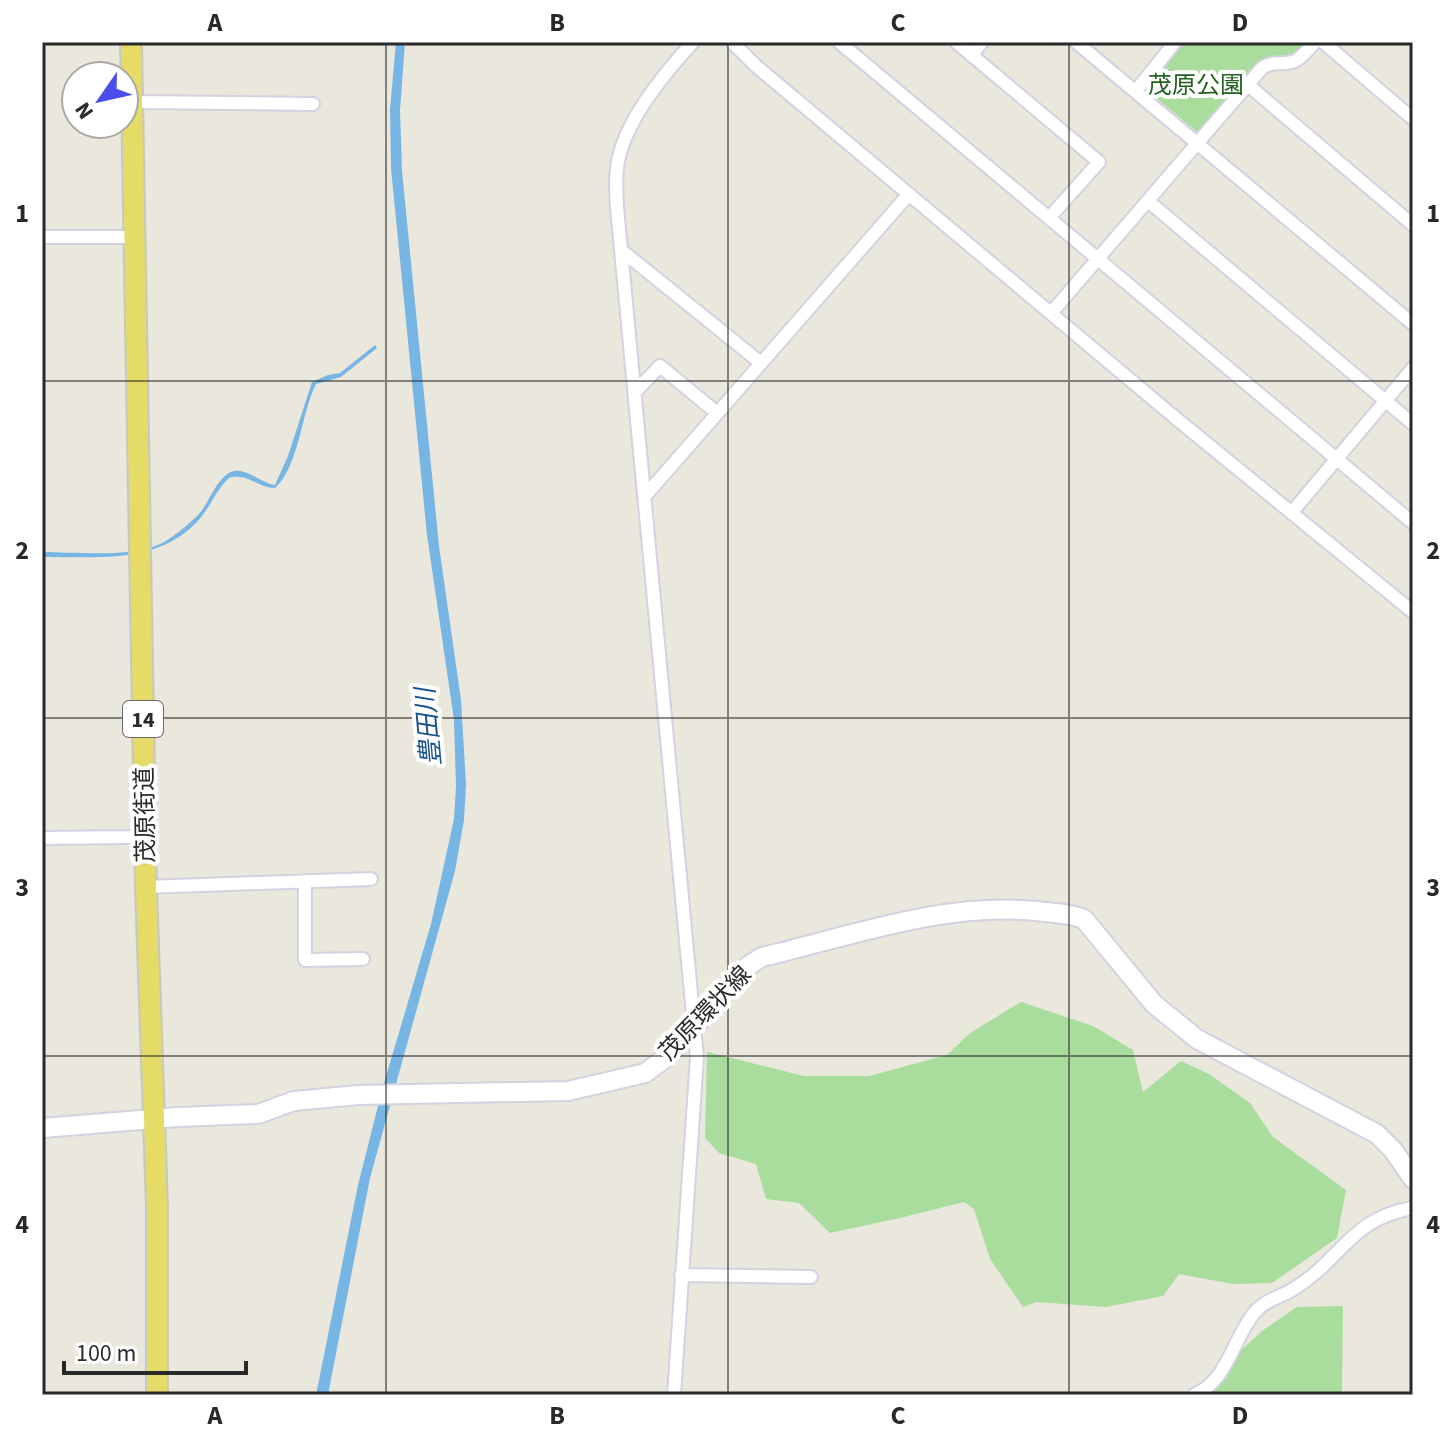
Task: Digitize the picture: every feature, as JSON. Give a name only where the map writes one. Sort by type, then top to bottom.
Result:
[{"type":"main road","name":"茂原街道","points":[[133,140],[146,887],[157,1206],[157,1395]]},
{"type":"main road","name":"茂原環状線","points":[[42,1128],[258,1114],[294,1101],[360,1095],[568,1091],[645,1073],[668,1056],[748,966],[762,957],[947,912],[1013,909],[1074,915],[1084,919],[1154,1004],[1197,1039],[1377,1134],[1393,1150],[1413,1179]]},
{"type":"street","points":[[674,1395],[697,1057],[616,171],[621,144],[631,124],[693,42]]},
{"type":"street","points":[[732,42],[756,66],[1413,612]]},
{"type":"street","points":[[839,42],[1413,523]]},
{"type":"street","points":[[956,42],[1099,162],[1049,218]]},
{"type":"street","points":[[971,55],[982,42]]},
{"type":"street","points":[[1076,42],[1413,324]]},
{"type":"street","points":[[1136,91],[1175,42]]},
{"type":"street","points":[[1052,312],[1269,63],[1299,59],[1315,42]]},
{"type":"street","points":[[1323,42],[1413,119]]},
{"type":"street","points":[[1248,85],[1413,225]]},
{"type":"street","points":[[140,102],[313,104]]},
{"type":"street","points":[[645,496],[909,194]]},
{"type":"street","points":[[1148,201],[1413,424]]},
{"type":"street","points":[[42,237],[134,237]]},
{"type":"street","points":[[621,250],[761,363]]},
{"type":"street","points":[[635,392],[660,366],[717,413]]},
{"type":"street","points":[[1292,512],[1413,368]]},
{"type":"street","points":[[42,838],[129,837],[145,833]]},
{"type":"street","points":[[146,887],[371,879]]},
{"type":"street","points":[[305,881],[305,960],[363,959]]},
{"type":"street","points":[[1194,1395],[1217,1379],[1256,1310],[1271,1299],[1291,1291],[1316,1272],[1358,1230],[1378,1217],[1413,1208]]},
{"type":"street","points":[[681,1275],[811,1277]]},
{"type":"green space","name":"茂原公園","points":[[1185,42],[1309,42],[1299,53],[1264,58],[1201,132],[1197,132],[1148,91],[1148,87]]},
{"type":"green space","points":[[1021,1002],[1093,1026],[1133,1050],[1143,1092],[1181,1061],[1209,1074],[1250,1103],[1273,1137],[1346,1190],[1337,1238],[1272,1283],[1233,1284],[1179,1274],[1163,1296],[1106,1307],[1037,1302],[1023,1307],[990,1259],[974,1209],[964,1202],[830,1233],[799,1203],[766,1199],[756,1164],[719,1153],[705,1138],[707,1052],[804,1076],[869,1076],[947,1055],[970,1033]]},
{"type":"green space","points":[[1343,1306],[1342,1395],[1213,1395],[1223,1367],[1262,1331],[1297,1307]]},
{"type":"water","points":[[396,42],[405,42],[400,110],[402,171],[439,546],[461,700],[466,784],[464,820],[455,871],[370,1178],[328,1395],[316,1395],[358,1185],[382,1090],[431,924],[454,819],[456,786],[454,720],[427,535],[391,168],[390,109]]},
{"type":"water","points":[[375,345],[377,348],[341,377],[316,384],[295,453],[275,488],[241,477],[229,478],[196,523],[162,546],[143,552],[104,557],[42,557],[42,552],[118,553],[160,544],[199,514],[223,477],[234,471],[275,485],[288,456],[312,382],[340,373]]},
{"type":"water label","name":"豊田川","points":[[428,727]]}]
